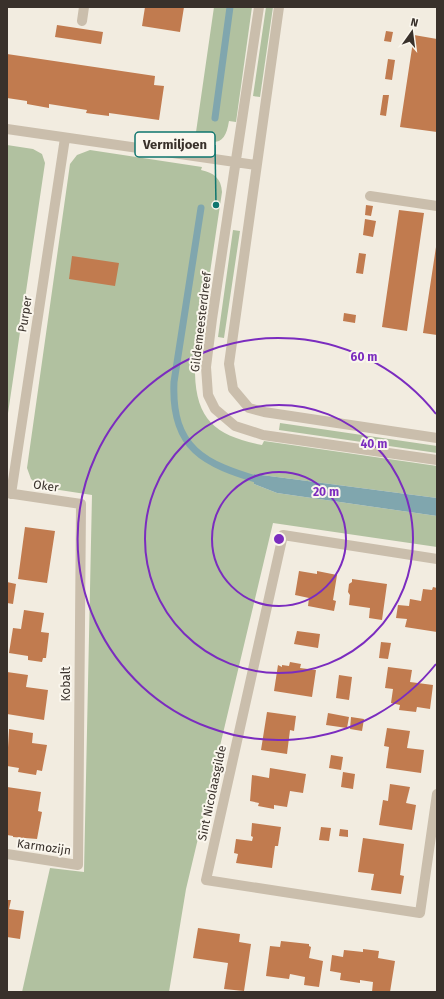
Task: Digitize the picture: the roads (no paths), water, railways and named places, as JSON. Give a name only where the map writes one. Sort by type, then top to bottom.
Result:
[{"type":"street","points":[[82,22],[84,7]]},
{"type":"street","name":"Gildemeesterdreef","points":[[259,7],[206,367],[208,395],[215,409],[235,426],[263,435],[437,460]]},
{"type":"street","points":[[279,7],[228,364],[232,388],[249,408],[264,412],[437,438]]},
{"type":"street","points":[[7,129],[256,165]]},
{"type":"street","name":"Purper","points":[[9,494],[65,138]]},
{"type":"street","points":[[370,196],[437,206]]},
{"type":"street","name":"Oker","points":[[9,494],[81,504]]},
{"type":"street","name":"Kobalt","points":[[78,865],[81,504]]},
{"type":"street","name":"Sint Nicolaasgilde","points":[[437,559],[283,535],[206,880],[420,913],[437,794]]},
{"type":"street","name":"Karmozijn","points":[[7,854],[78,865]]},
{"type":"water","points":[[254,474],[437,498],[437,516],[277,493],[254,484]]},
{"type":"waterway","points":[[215,118],[230,7]]},
{"type":"waterway","points":[[201,208],[174,382],[175,405],[178,423],[185,438],[195,450],[208,460],[223,468],[262,481]]},
{"type":"place","name":"Vermiljoen","points":[[216,205]]}]
